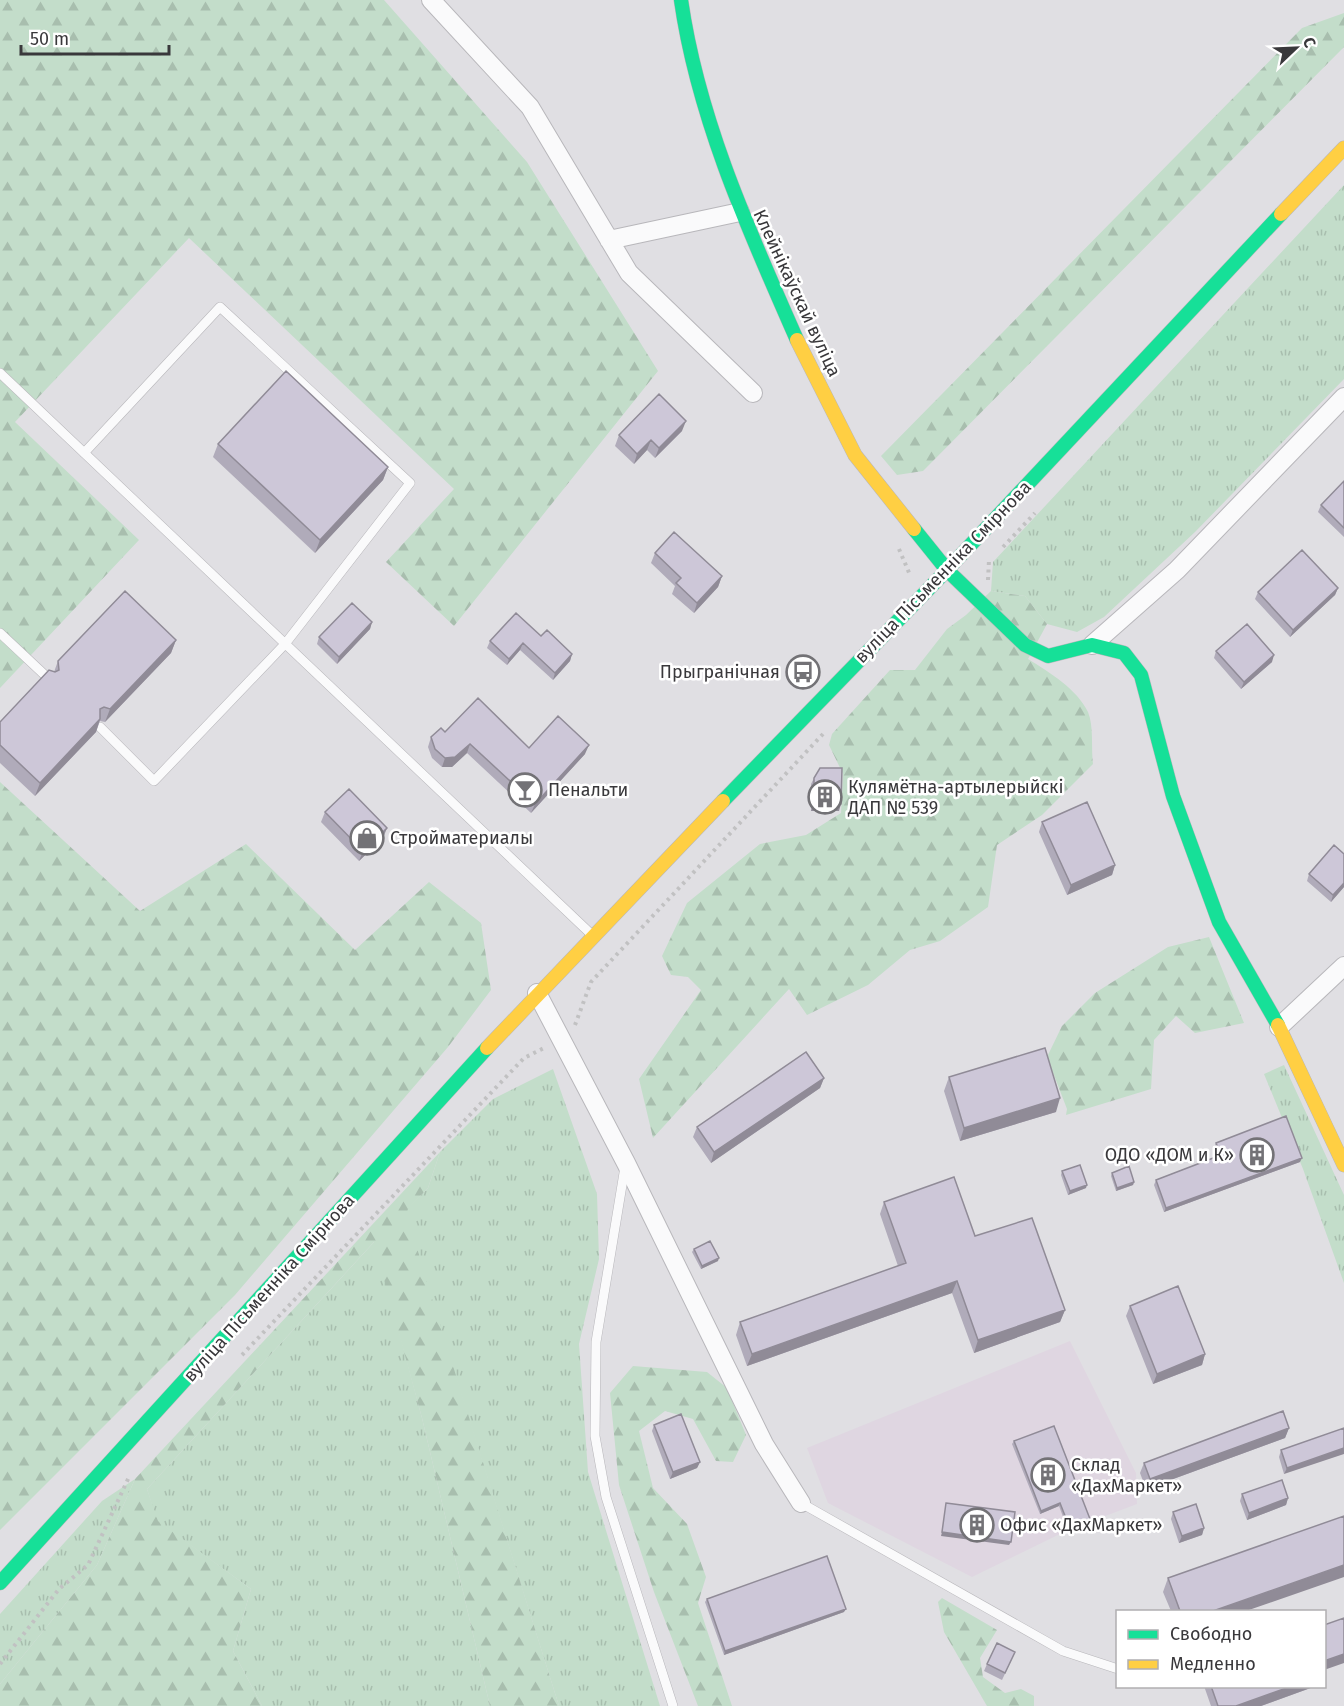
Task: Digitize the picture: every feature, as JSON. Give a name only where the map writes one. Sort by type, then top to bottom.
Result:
[{"type":"main road","name":"Клейнікаўскай вуліца","points":[[681,0],[688,50],[740,212],[800,346],[855,454],[947,570],[1025,645],[1048,656],[1092,645]]},
{"type":"main road","name":"вуліца Пісьменніка Смірнова","points":[[0,1582],[537,993],[947,570],[1344,148]]},
{"type":"main road","points":[[1092,645],[1125,653],[1141,675],[1173,796],[1218,922],[1279,1027],[1344,1165]]},
{"type":"street","points":[[431,0],[530,107],[629,273],[753,393]]},
{"type":"street","points":[[609,240],[740,212]]},
{"type":"street","points":[[1092,645],[1177,570],[1344,397]]},
{"type":"street","points":[[1279,1027],[1344,966]]},
{"type":"street","points":[[537,993],[626,1163],[764,1444],[801,1503]]},
{"type":"lane","points":[[84,453],[220,307],[410,483],[285,644],[154,781],[100,728]]},
{"type":"lane","points":[[0,374],[593,935]]},
{"type":"lane","points":[[0,633],[49,679]]},
{"type":"lane","points":[[626,1163],[596,1342],[595,1436],[606,1497],[674,1706]]},
{"type":"lane","points":[[801,1503],[1063,1651],[1116,1668]]},
{"type":"path","points":[[976,596],[988,584],[989,559],[1012,539]]},
{"type":"path","points":[[238,1358],[524,1058],[562,1040],[579,1021],[591,982],[826,731]]},
{"type":"path","points":[[0,1664],[59,1589],[88,1565],[133,1470]]},
{"type":"shaded area","points":[[1070,1341],[1136,1473],[1137,1504],[1068,1530],[972,1577],[828,1503],[807,1448]]},
{"type":"green space","points":[[0,0],[384,0],[527,162],[658,371],[454,626],[386,562],[454,489],[189,238],[15,422],[139,540],[0,688]]},
{"type":"green space","points":[[1344,13],[1344,47],[923,471],[897,475],[881,456],[1302,28]]},
{"type":"green space","points":[[1344,185],[1344,379],[1195,532],[1104,617],[1077,632],[1047,624],[1025,596],[991,591],[993,562]]},
{"type":"green space","points":[[991,591],[1025,596],[1047,624],[1028,659],[1062,682],[1077,696],[1088,712],[1091,724],[1093,764],[1042,815],[997,845],[988,907],[940,941],[910,950],[868,985],[807,1015],[789,989],[653,1138],[639,1079],[701,990],[688,977],[671,975],[662,956],[687,903],[760,844],[806,835],[841,813],[843,774],[829,745],[832,734],[890,670],[915,670],[947,629],[966,615]]},
{"type":"green space","points":[[0,782],[140,911],[246,844],[355,950],[429,882],[481,923],[491,990],[448,1047],[235,1295],[0,1530]]},
{"type":"green space","points":[[1209,937],[1244,1023],[1195,1033],[1176,1016],[1154,1040],[1151,1089],[1066,1115],[1067,1109],[1047,1057],[1062,1026],[1095,993],[1168,947]]},
{"type":"green space","points":[[1284,1065],[1344,1195],[1344,1283],[1303,1169],[1264,1074]]},
{"type":"green space","points":[[553,1069],[597,1194],[599,1259],[579,1344],[588,1472],[660,1706],[559,1706],[404,1212],[428,1188],[440,1152],[493,1099]]},
{"type":"green space","points":[[440,1152],[428,1188],[405,1212],[559,1706],[490,1706],[422,1418],[374,1242],[147,1489],[158,1521],[251,1589],[233,1651],[262,1706],[0,1706],[0,1684],[97,1565],[135,1479]]},
{"type":"green space","points":[[375,1241],[422,1418],[490,1706],[262,1706],[233,1651],[251,1589],[157,1521],[147,1489]]},
{"type":"green space","points":[[633,1366],[707,1372],[727,1388],[746,1435],[733,1462],[716,1461],[693,1419],[665,1411],[639,1431],[653,1488],[687,1524],[706,1577],[698,1603],[732,1706],[698,1706],[654,1592],[619,1485],[610,1393]]},
{"type":"green space","points":[[135,1479],[97,1565],[0,1684],[0,1614],[102,1501]]},
{"type":"green space","points":[[942,1598],[997,1630],[980,1658],[983,1677],[1005,1693],[1021,1689],[1034,1696],[1034,1706],[987,1706],[944,1632],[938,1602]]},
{"type":"building","points":[[286,371],[388,467],[320,540],[218,444]]},
{"type":"building","points":[[659,394],[686,421],[659,448],[651,440],[637,454],[619,435]]},
{"type":"building","points":[[1344,481],[1344,528],[1321,505]]},
{"type":"building","points":[[674,532],[722,576],[697,603],[676,583],[681,578],[655,553]]},
{"type":"building","points":[[1302,550],[1338,588],[1293,630],[1258,592]]},
{"type":"building","points":[[125,591],[176,640],[110,709],[104,707],[100,709],[100,719],[40,783],[0,745],[0,722],[49,670],[55,672],[59,670],[58,661]]},
{"type":"building","points":[[352,603],[372,622],[339,657],[319,637]]},
{"type":"building","points":[[516,613],[541,636],[547,630],[572,654],[555,673],[523,643],[509,659],[490,641]]},
{"type":"building","points":[[1247,624],[1274,655],[1244,682],[1216,651]]},
{"type":"building","points":[[478,698],[529,748],[558,716],[589,745],[535,804],[470,744],[455,757],[445,758],[435,749],[431,737],[441,728],[445,732]]},
{"type":"building","name":"Кулямётна-артылерыйскі ДАП № 539","points":[[820,768],[842,768],[841,804],[814,804],[814,778]]},
{"type":"building","points":[[349,789],[387,828],[363,851],[325,812]]},
{"type":"building","points":[[1087,802],[1115,865],[1071,885],[1042,822]]},
{"type":"building","points":[[1334,845],[1344,854],[1344,883],[1333,895],[1309,874]]},
{"type":"building","points":[[1045,1048],[1060,1098],[964,1128],[949,1077]]},
{"type":"building","points":[[806,1052],[824,1078],[714,1152],[697,1127]]},
{"type":"building","points":[[1286,1116],[1302,1158],[1166,1208],[1156,1180],[1221,1155],[1216,1143]]},
{"type":"building","points":[[1080,1165],[1087,1185],[1070,1191],[1062,1171]]},
{"type":"building","points":[[1129,1166],[1134,1182],[1117,1188],[1112,1173]]},
{"type":"building","points":[[954,1177],[975,1236],[1032,1218],[1065,1310],[978,1340],[957,1281],[752,1354],[740,1322],[906,1263],[884,1202]]},
{"type":"building","points":[[710,1241],[719,1258],[702,1266],[694,1249]]},
{"type":"building","points":[[1178,1286],[1205,1354],[1157,1374],[1130,1306]]},
{"type":"building","points":[[1283,1411],[1289,1428],[1150,1479],[1144,1463]]},
{"type":"building","points":[[681,1414],[700,1462],[673,1472],[654,1425]]},
{"type":"building","name":"Склад «ДахМаркет»","points":[[1054,1426],[1090,1519],[1069,1526],[1060,1503],[1041,1511],[1014,1441]]},
{"type":"building","points":[[1344,1428],[1344,1448],[1287,1468],[1281,1450]]},
{"type":"building","points":[[1282,1480],[1288,1498],[1249,1513],[1242,1494]]},
{"type":"building","name":"Офис «ДахМаркет»","points":[[946,1503],[1015,1512],[1011,1542],[942,1532]]},
{"type":"building","points":[[1196,1504],[1204,1528],[1182,1536],[1173,1512]]},
{"type":"building","points":[[1344,1516],[1344,1565],[1216,1610],[1180,1610],[1168,1578]]},
{"type":"building","points":[[827,1556],[846,1609],[725,1651],[707,1599]]},
{"type":"building","points":[[1344,1618],[1344,1654],[1326,1660],[1326,1624]]},
{"type":"building","points":[[997,1643],[1015,1652],[1005,1673],[987,1664]]},
{"type":"building","points":[[1212,1688],[1286,1688],[1236,1706],[1218,1706]]},
{"type":"traffic: fast","points":[[681,0],[700,88],[727,174],[797,340]]},
{"type":"traffic: fast","points":[[723,801],[947,570],[1281,214]]},
{"type":"traffic: fast","points":[[914,529],[947,570],[1025,645],[1048,656],[1092,645],[1124,653],[1141,675],[1173,796],[1219,922],[1278,1025]]},
{"type":"traffic: fast","points":[[0,1583],[487,1048]]},
{"type":"traffic: slow","points":[[1281,214],[1344,148]]},
{"type":"traffic: slow","points":[[797,340],[855,455],[914,529]]},
{"type":"traffic: slow","points":[[487,1048],[723,801]]},
{"type":"traffic: slow","points":[[1278,1025],[1344,1165]]},
{"type":"place","name":"Прыгранічная","points":[[803,672]]},
{"type":"place","name":"Пенальти","points":[[525,790]]},
{"type":"place","name":"Кулямётна-артылерыйскі ДАП № 539","points":[[825,797]]},
{"type":"place","name":"Стройматериалы","points":[[367,838]]},
{"type":"place","name":"ОДО «ДОМ и К»","points":[[1257,1155]]},
{"type":"place","name":"Склад «ДахМаркет»","points":[[1048,1475]]},
{"type":"place","name":"Офис «ДахМаркет»","points":[[977,1525]]}]
